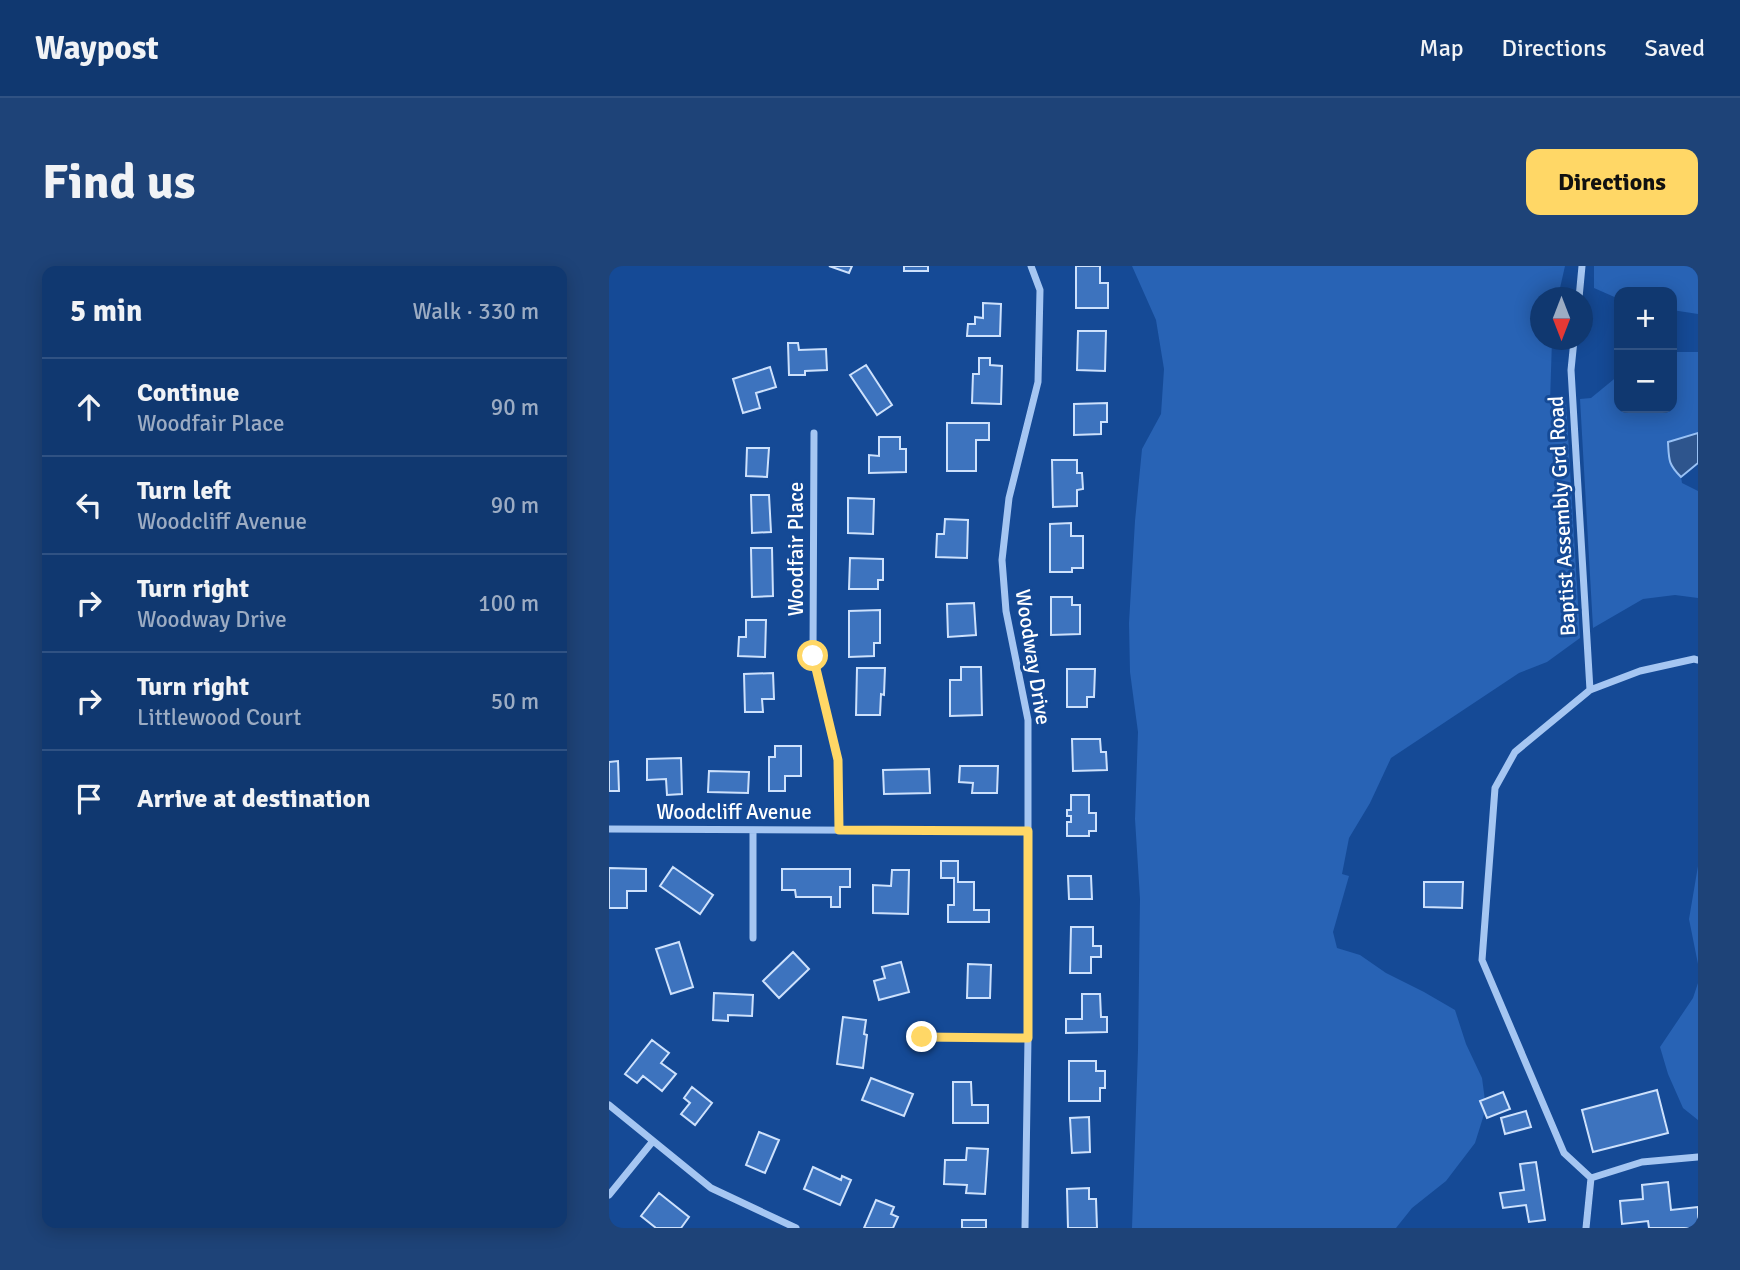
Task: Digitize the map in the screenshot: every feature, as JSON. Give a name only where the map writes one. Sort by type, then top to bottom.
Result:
[{"type":"street","name":"Woodway Drive","points":[[1025,1228],[1028,720],[1006,611],[1002,561],[1009,498],[1038,382],[1041,290],[1031,266]]},
{"type":"street","points":[[1580,287],[1582,266]]},
{"type":"street","name":"Baptist Assembly Grd Road","points":[[1573,350],[1571,370],[1590,690]]},
{"type":"street","name":"Woodfair Place","points":[[814,433],[813,656],[838,760],[839,830]]},
{"type":"street","points":[[1591,1178],[1564,1153],[1482,960],[1495,788],[1515,752],[1590,690],[1640,671],[1698,660]]},
{"type":"street","name":"Woodcliff Avenue","points":[[609,829],[1028,831]]},
{"type":"street","points":[[753,830],[753,938]]},
{"type":"street","points":[[922,1037],[1028,1038]]},
{"type":"street","points":[[609,1105],[711,1188],[796,1228]]},
{"type":"street","points":[[609,1195],[653,1141]]},
{"type":"street","points":[[1591,1178],[1642,1162],[1698,1157]]},
{"type":"street","points":[[1586,1228],[1591,1178]]},
{"type":"shaded area","points":[[1132,266],[1565,266],[1560,287],[1530,287],[1530,350],[1552,350],[1550,402],[1566,401],[1580,638],[1547,662],[1519,673],[1391,758],[1370,803],[1349,838],[1342,874],[1349,876],[1333,932],[1337,948],[1360,955],[1386,973],[1455,1010],[1466,1044],[1482,1078],[1486,1108],[1475,1143],[1446,1181],[1412,1208],[1396,1228],[1132,1228],[1140,899],[1135,819],[1138,732],[1130,672],[1129,623],[1142,449],[1161,414],[1164,369],[1156,320]]},
{"type":"shaded area","points":[[1594,266],[1698,266],[1698,314],[1677,311],[1677,287],[1614,287],[1614,297],[1594,288]]},
{"type":"shaded area","points":[[1677,352],[1698,352],[1698,433],[1668,442],[1670,461],[1682,483],[1698,491],[1698,598],[1675,595],[1643,599],[1593,628],[1580,399],[1591,398],[1614,379],[1614,413],[1677,413]]},
{"type":"shaded area","points":[[1698,433],[1698,463],[1681,477],[1670,461],[1668,442]]},
{"type":"shaded area","points":[[1698,866],[1698,964],[1689,919]]},
{"type":"shaded area","points":[[1698,983],[1698,1120],[1683,1108],[1660,1047],[1693,998]]},
{"type":"building","points":[[829,266],[852,266],[849,273]]},
{"type":"building","points":[[904,266],[928,266],[928,271],[904,271]]},
{"type":"building","points":[[1076,266],[1100,266],[1100,283],[1108,283],[1108,308],[1076,308]]},
{"type":"building","points":[[983,303],[1001,304],[1000,336],[967,336],[968,324],[975,324],[975,317],[983,318]]},
{"type":"building","points":[[1078,331],[1106,331],[1105,371],[1077,370]]},
{"type":"building","points":[[788,343],[798,343],[799,350],[826,349],[827,370],[789,375]]},
{"type":"building","points":[[979,358],[990,358],[990,365],[1002,366],[1001,404],[972,403],[973,374],[979,374]]},
{"type":"building","points":[[866,365],[892,405],[877,415],[850,375]]},
{"type":"building","points":[[770,367],[776,387],[756,393],[760,408],[743,413],[733,379]]},
{"type":"building","points":[[1107,403],[1107,422],[1101,422],[1101,434],[1074,435],[1074,404]]},
{"type":"building","points":[[947,423],[989,423],[989,440],[976,440],[976,471],[947,471]]},
{"type":"building","points":[[879,437],[900,437],[900,449],[906,449],[906,472],[869,473],[869,455],[879,456]]},
{"type":"building","points":[[747,448],[769,448],[767,477],[746,476]]},
{"type":"building","points":[[1052,460],[1077,460],[1077,473],[1082,473],[1083,489],[1077,490],[1077,506],[1053,507]]},
{"type":"building","points":[[751,495],[769,495],[771,532],[752,533]]},
{"type":"building","points":[[848,498],[874,499],[873,534],[848,533]]},
{"type":"building","points":[[945,519],[968,520],[967,558],[936,557],[937,534],[944,534]]},
{"type":"building","points":[[1071,523],[1071,536],[1083,536],[1083,568],[1072,568],[1072,572],[1050,572],[1050,524]]},
{"type":"building","points":[[751,548],[772,548],[773,596],[752,597]]},
{"type":"building","points":[[850,558],[883,559],[883,580],[878,580],[878,589],[849,589]]},
{"type":"building","points":[[1051,597],[1072,597],[1072,605],[1080,605],[1080,634],[1051,635]]},
{"type":"building","points":[[974,603],[976,635],[948,637],[947,604]]},
{"type":"building","points":[[880,610],[880,643],[874,643],[874,656],[849,657],[849,611]]},
{"type":"building","points":[[746,620],[766,620],[765,657],[738,656],[739,637],[746,637]]},
{"type":"building","points":[[961,667],[981,667],[982,715],[950,716],[950,680],[961,680]]},
{"type":"building","points":[[857,668],[885,668],[880,715],[856,715]]},
{"type":"building","points":[[1067,669],[1095,669],[1094,697],[1087,697],[1087,707],[1067,707]]},
{"type":"building","points":[[773,673],[774,699],[762,699],[763,712],[745,712],[744,674]]},
{"type":"building","points":[[1072,739],[1100,739],[1101,752],[1106,752],[1107,770],[1073,771]]},
{"type":"building","points":[[775,746],[801,746],[801,776],[785,776],[785,791],[769,791],[769,757],[775,757]]},
{"type":"building","points":[[681,758],[682,794],[667,795],[666,779],[647,780],[647,759]]},
{"type":"building","points":[[618,761],[619,791],[609,791],[609,762]]},
{"type":"building","points":[[960,766],[998,766],[997,793],[972,793],[973,783],[959,782]]},
{"type":"building","points":[[929,769],[930,793],[884,794],[883,770]]},
{"type":"building","points":[[709,771],[749,772],[748,793],[708,792]]},
{"type":"building","points":[[1071,795],[1089,795],[1089,813],[1096,813],[1096,831],[1089,831],[1089,836],[1067,836],[1067,822],[1071,822],[1067,810],[1071,810]]},
{"type":"building","points":[[941,861],[958,861],[958,882],[974,882],[974,910],[989,910],[989,922],[948,922],[948,905],[954,905],[954,878],[941,878]]},
{"type":"building","points":[[673,867],[713,895],[700,914],[660,886]]},
{"type":"building","points":[[609,868],[646,869],[646,891],[627,891],[627,908],[609,908]]},
{"type":"building","points":[[782,869],[850,869],[850,887],[840,887],[840,907],[831,907],[831,897],[796,897],[795,890],[782,890]]},
{"type":"building","points":[[892,870],[909,870],[908,914],[873,913],[873,885],[891,886]]},
{"type":"building","points":[[1068,876],[1091,876],[1092,899],[1069,899]]},
{"type":"building","points":[[1424,882],[1463,882],[1462,908],[1424,907]]},
{"type":"building","points":[[1071,927],[1093,927],[1093,946],[1101,946],[1101,957],[1091,957],[1091,973],[1070,973]]},
{"type":"building","points":[[679,942],[693,987],[671,994],[656,949]]},
{"type":"building","points":[[793,952],[809,969],[779,998],[763,981]]},
{"type":"building","points":[[901,962],[909,992],[879,1000],[874,981],[885,978],[882,967]]},
{"type":"building","points":[[968,964],[991,965],[990,998],[967,998]]},
{"type":"building","points":[[714,993],[753,995],[752,1016],[728,1015],[728,1021],[713,1020]]},
{"type":"building","points":[[1082,994],[1100,994],[1101,1017],[1107,1017],[1107,1032],[1066,1033],[1066,1019],[1082,1019]]},
{"type":"building","points":[[843,1017],[866,1020],[863,1068],[837,1064]]},
{"type":"building","points":[[652,1040],[669,1053],[661,1063],[676,1074],[662,1091],[643,1076],[637,1083],[625,1074]]},
{"type":"building","points":[[1069,1061],[1096,1061],[1096,1071],[1105,1071],[1105,1088],[1100,1088],[1100,1101],[1069,1101]]},
{"type":"building","points":[[871,1078],[913,1094],[904,1116],[862,1100]]},
{"type":"building","points":[[953,1082],[971,1082],[972,1105],[988,1105],[988,1123],[953,1123]]},
{"type":"building","points":[[692,1087],[712,1103],[695,1125],[681,1114],[690,1103],[684,1098]]},
{"type":"building","points":[[1657,1090],[1668,1133],[1593,1152],[1582,1110]]},
{"type":"building","points":[[1503,1092],[1510,1109],[1487,1118],[1480,1101]]},
{"type":"building","points":[[1526,1111],[1531,1127],[1505,1134],[1501,1118]]},
{"type":"building","points":[[1089,1117],[1090,1152],[1072,1153],[1070,1118]]},
{"type":"building","points":[[759,1132],[779,1140],[765,1173],[746,1165]]},
{"type":"building","points":[[967,1148],[988,1149],[985,1194],[966,1193],[967,1185],[944,1184],[945,1160],[966,1160]]},
{"type":"building","points":[[1536,1162],[1545,1220],[1529,1222],[1526,1205],[1503,1208],[1500,1193],[1524,1190],[1520,1164]]},
{"type":"building","points":[[813,1167],[841,1180],[842,1176],[851,1180],[840,1205],[804,1189]]},
{"type":"building","points":[[1668,1182],[1671,1210],[1698,1207],[1698,1228],[1649,1228],[1648,1221],[1622,1224],[1620,1201],[1643,1199],[1642,1185]]},
{"type":"building","points":[[1089,1188],[1089,1199],[1096,1199],[1097,1228],[1068,1228],[1067,1189]]},
{"type":"building","points":[[659,1193],[689,1217],[681,1228],[656,1228],[641,1216]]},
{"type":"building","points":[[876,1200],[894,1207],[891,1214],[898,1217],[893,1228],[864,1228]]},
{"type":"building","points":[[962,1220],[986,1220],[986,1228],[962,1228]]},
{"type":"route","points":[[813,656],[838,760],[839,830],[1028,831],[1028,1038],[922,1037]]}]
